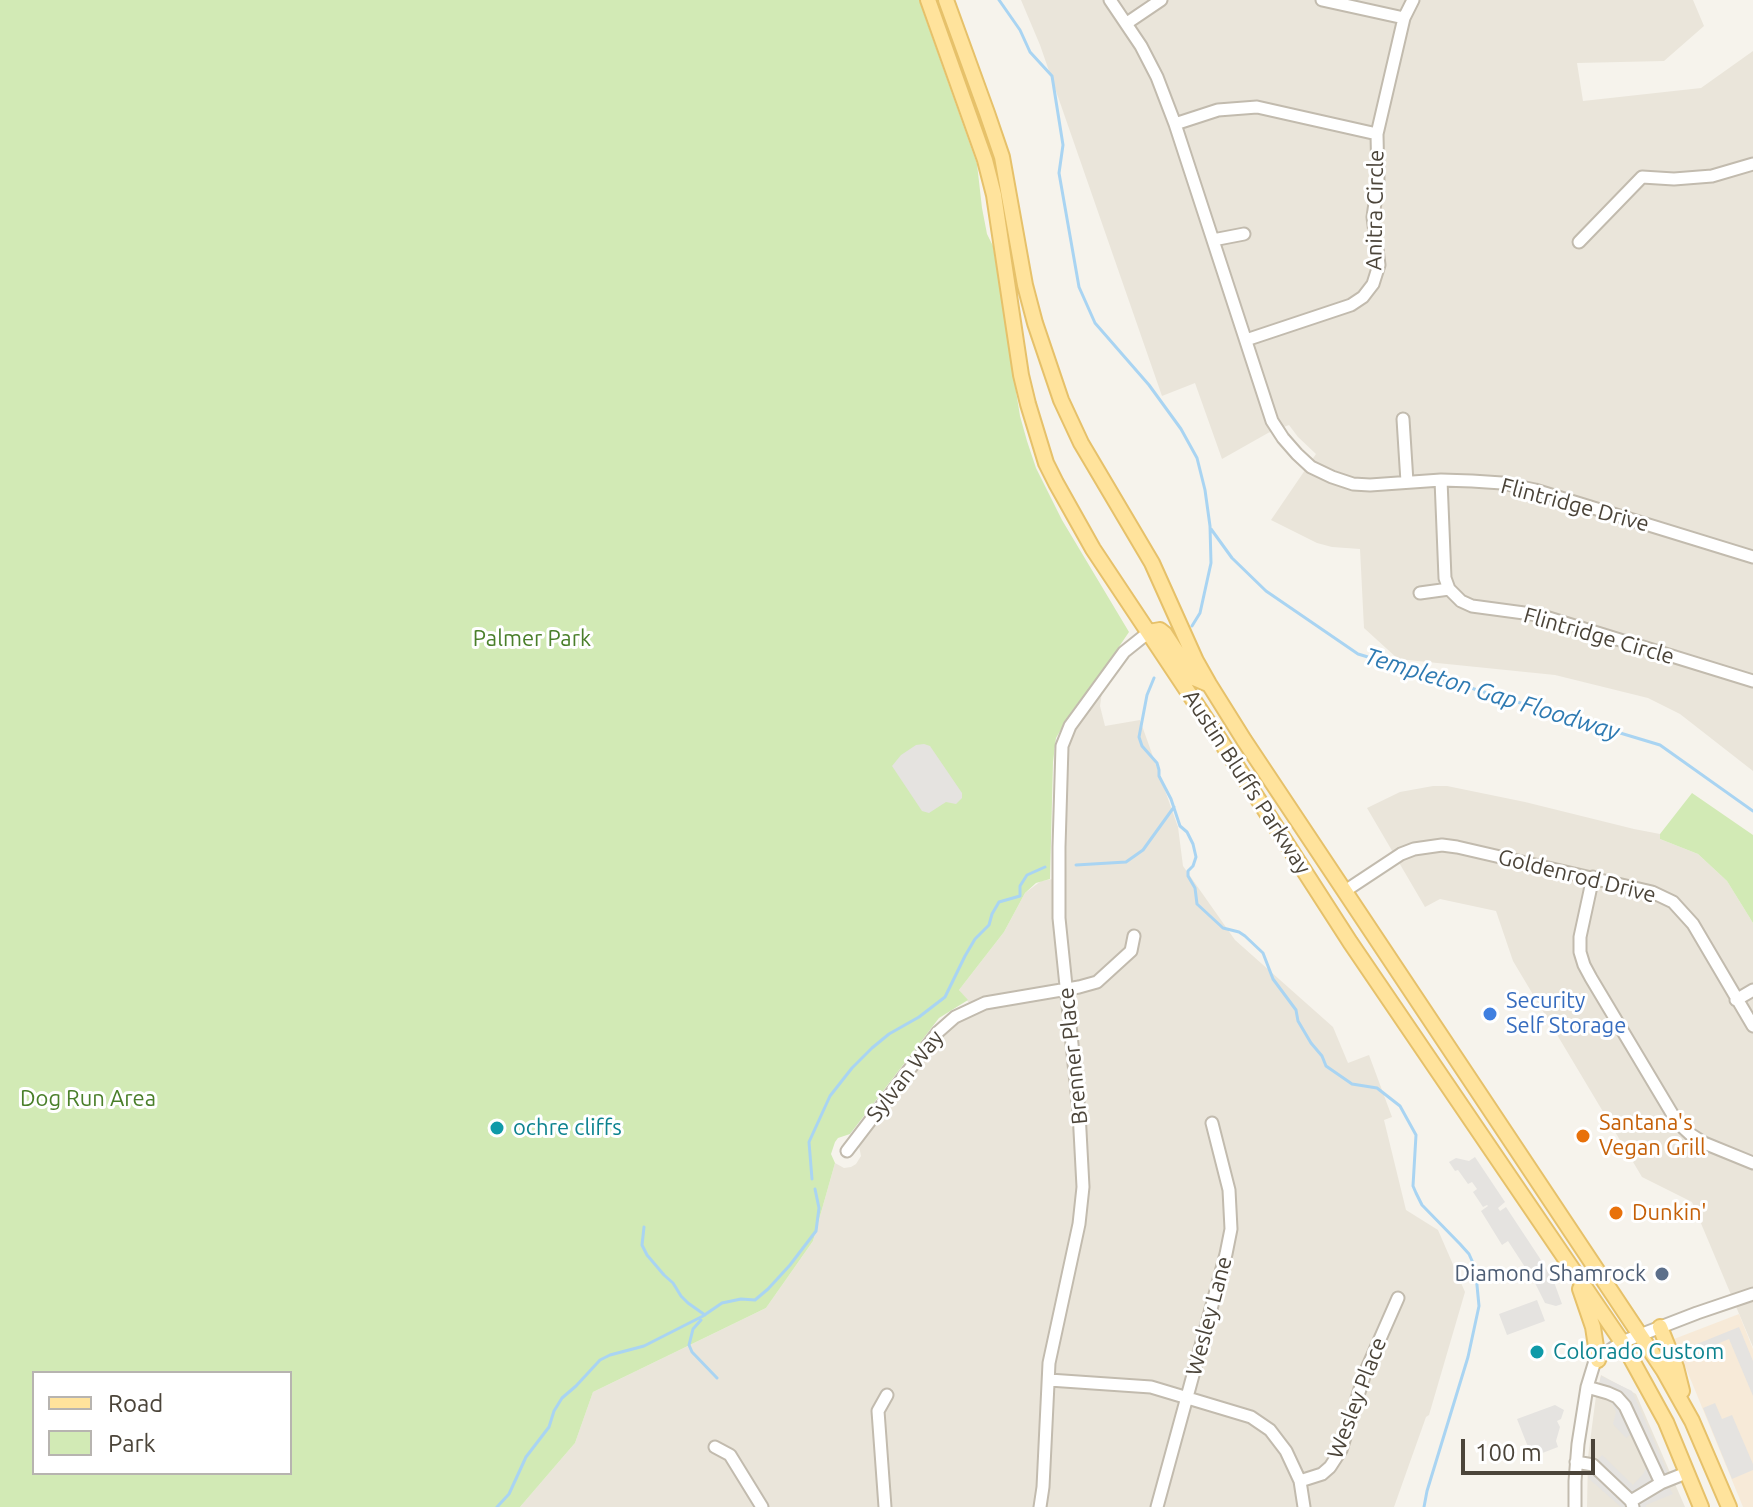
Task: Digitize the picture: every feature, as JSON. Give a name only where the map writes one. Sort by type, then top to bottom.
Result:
[{"type":"main road","name":"Austin Bluffs Parkway","points":[[928,0],[985,160],[994,195],[1021,375],[1046,463],[1093,549],[1350,942],[1622,1342],[1666,1422],[1701,1507]]},
{"type":"main road","name":"Austin Bluffs Parkway","points":[[946,0],[1002,157],[1035,323],[1056,387],[1094,467],[1152,563],[1209,684],[1683,1403],[1729,1507]]},
{"type":"main road","points":[[1149,632],[1160,630],[1165,634],[1194,678],[1209,684]]},
{"type":"main road","points":[[1573,1270],[1593,1327],[1598,1360]]},
{"type":"main road","points":[[1660,1327],[1676,1367],[1683,1403]]},
{"type":"street","name":"Flintridge Drive","points":[[1110,0],[1150,62],[1175,124],[1272,421],[1283,438],[1311,467],[1353,484],[1441,480],[1502,483],[1535,490],[1753,557]]},
{"type":"street","points":[[1127,23],[1161,0]]},
{"type":"street","points":[[1322,0],[1404,18]]},
{"type":"street","name":"Anitra Circle","points":[[1246,340],[1351,305],[1363,297],[1373,284],[1379,265],[1373,217],[1378,182],[1377,134],[1404,18],[1413,0]]},
{"type":"street","points":[[1175,124],[1218,110],[1257,107],[1377,134]]},
{"type":"street","points":[[1579,242],[1642,177],[1674,179],[1712,176],[1753,164]]},
{"type":"street","points":[[1213,240],[1244,234]]},
{"type":"street","points":[[1403,419],[1407,482]]},
{"type":"street","points":[[1420,593],[1449,589],[1445,578],[1441,480]]},
{"type":"street","name":"Flintridge Circle","points":[[1449,589],[1461,601],[1472,606],[1539,615],[1753,681]]},
{"type":"street","name":"Brenner Place","points":[[1040,1507],[1049,1363],[1079,1224],[1083,1187],[1079,1112],[1059,918],[1062,746],[1070,726],[1124,652],[1149,632]]},
{"type":"street","name":"Goldenrod Drive","points":[[1345,891],[1401,854],[1426,846],[1442,845],[1652,892],[1673,902],[1693,924],[1753,1026]]},
{"type":"street","points":[[1593,877],[1580,937],[1580,952],[1591,978],[1677,1122],[1704,1143],[1753,1163]]},
{"type":"street","name":"Sylvan Way","points":[[847,1151],[938,1032],[955,1017],[985,1003],[1089,985],[1104,977],[1131,951],[1134,936]]},
{"type":"street","points":[[1736,1000],[1753,990]]},
{"type":"street","name":"Wesley Lane","points":[[1157,1507],[1231,1229],[1229,1190],[1212,1123]]},
{"type":"street","points":[[1575,1507],[1576,1462],[1587,1387],[1591,1369],[1598,1360],[1622,1342],[1753,1294]]},
{"type":"street","name":"Wesley Place","points":[[1300,1481],[1322,1474],[1341,1450],[1365,1373],[1398,1298]]},
{"type":"street","points":[[1049,1380],[1140,1385],[1244,1414],[1270,1430],[1286,1451],[1300,1481],[1304,1507]]},
{"type":"street","points":[[1587,1387],[1617,1397],[1625,1406],[1661,1483]]},
{"type":"street","points":[[885,1507],[878,1411],[887,1395]]},
{"type":"street","points":[[715,1447],[730,1455],[762,1507]]},
{"type":"street","points":[[1576,1462],[1593,1465],[1632,1504],[1661,1483],[1686,1473]]},
{"type":"shaded area","points":[[1021,0],[1693,0],[1704,26],[1664,61],[1577,63],[1583,101],[1701,88],[1753,51],[1753,771],[1680,714],[1648,698],[1555,675],[1398,659],[1364,628],[1360,549],[1317,543],[1271,520],[1316,454],[1289,425],[1222,459],[1195,383],[1162,396],[1040,45]]},
{"type":"shaded area","points":[[1102,692],[1100,706],[1105,726],[1140,720],[1178,827],[1183,866],[1235,940],[1333,1027],[1348,1063],[1369,1055],[1392,1117],[1384,1120],[1406,1210],[1438,1230],[1465,1292],[1429,1415],[1394,1507],[520,1507],[575,1443],[593,1392],[766,1308],[813,1241],[835,1163],[844,1168],[856,1164],[861,1156],[861,1142],[944,1036],[976,1012],[959,990],[1004,932],[1025,893],[1041,881],[1066,877],[1069,742]]},
{"type":"shaded area","points":[[916,745],[930,746],[962,793],[956,804],[946,802],[929,813],[922,811],[892,766],[901,755]]},
{"type":"shaded area","points":[[1433,786],[1525,802],[1660,834],[1660,839],[1698,854],[1727,881],[1753,923],[1753,1347],[1692,1202],[1642,1177],[1513,961],[1496,911],[1440,899],[1425,907],[1367,808],[1400,792]]},
{"type":"shaded area","points":[[1475,1157],[1505,1202],[1498,1208],[1500,1211],[1506,1207],[1554,1282],[1562,1304],[1545,1303],[1508,1241],[1502,1245],[1481,1211],[1488,1206],[1483,1207],[1473,1192],[1477,1189],[1472,1182],[1468,1184],[1449,1162],[1456,1158],[1469,1161]]},
{"type":"shaded area","points":[[1537,1300],[1545,1321],[1507,1335],[1499,1314]]},
{"type":"shaded area","points":[[1739,1314],[1753,1349],[1753,1507],[1743,1507],[1674,1339]]},
{"type":"shaded area","points":[[1739,1327],[1753,1361],[1753,1396],[1729,1339],[1700,1351],[1697,1344]]},
{"type":"shaded area","points":[[1601,1375],[1636,1394],[1685,1507],[1587,1507],[1588,1457]]},
{"type":"shaded area","points":[[1601,1376],[1632,1391],[1668,1473],[1663,1475],[1673,1494],[1646,1507],[1621,1507],[1588,1478],[1602,1455],[1633,1485],[1647,1466],[1644,1452],[1631,1434],[1626,1438],[1613,1424],[1616,1412],[1612,1404],[1597,1395]]},
{"type":"shaded area","points":[[1715,1403],[1722,1419],[1732,1415],[1753,1464],[1753,1470],[1732,1479],[1703,1408]]},
{"type":"shaded area","points":[[1555,1405],[1564,1410],[1557,1421],[1560,1427],[1556,1441],[1558,1447],[1532,1457],[1517,1419]]},
{"type":"green space","name":"Palmer Park","points":[[0,0],[919,0],[977,164],[982,208],[987,234],[993,246],[1020,416],[1027,441],[1036,468],[1062,520],[1129,632],[1056,738],[1050,879],[1036,883],[1025,893],[1004,932],[959,990],[968,1000],[939,1018],[850,1134],[835,1142],[831,1154],[835,1163],[813,1241],[766,1308],[593,1392],[575,1443],[520,1507],[0,1507]]},
{"type":"green space","points":[[1692,793],[1753,835],[1753,923],[1727,881],[1698,854],[1660,839],[1660,834]]},
{"type":"waterway","name":"Templeton Gap Floodway","points":[[999,0],[1020,30],[1030,52],[1052,76],[1063,145],[1059,173],[1079,287],[1095,323],[1149,385],[1181,429],[1197,458],[1210,526],[1211,563],[1200,613],[1192,626]]},
{"type":"waterway","name":"Templeton Gap Floodway","points":[[1211,529],[1232,558],[1266,591],[1358,654],[1660,745],[1753,811]]},
{"type":"waterway","name":"Templeton Gap Floodway","points":[[1154,678],[1147,695],[1139,737],[1142,746],[1157,763],[1159,776],[1180,826],[1193,844],[1196,857],[1188,876],[1195,888],[1197,904],[1223,928],[1239,932],[1263,953],[1273,979],[1296,1010],[1298,1021],[1326,1066],[1352,1084],[1377,1088],[1400,1106],[1416,1135],[1413,1186],[1416,1193],[1422,1205],[1469,1254],[1473,1263],[1479,1306],[1468,1357],[1424,1507]]},
{"type":"waterway","name":"Templeton Gap Floodway","points":[[1076,865],[1126,862],[1143,850],[1174,807]]},
{"type":"waterway","name":"Templeton Gap Floodway","points":[[812,1179],[809,1142],[830,1096],[872,1048],[945,997],[965,956],[975,939],[989,925],[999,902],[1020,896],[1020,886],[1027,875],[1045,867]]},
{"type":"waterway","points":[[497,1507],[509,1494],[526,1457],[549,1427],[562,1398],[600,1360],[644,1346],[722,1303],[755,1300],[768,1289],[816,1231],[819,1208],[815,1189]]},
{"type":"waterway","points":[[644,1227],[642,1245],[647,1255],[681,1296],[705,1315]]},
{"type":"waterway","points":[[701,1320],[693,1329],[689,1345],[717,1378]]},
{"type":"place","name":"Security Self Storage","points":[[1490,1014]]},
{"type":"place","name":"ochre cliffs","points":[[497,1128]]},
{"type":"place","name":"Santana's Vegan Grill","points":[[1583,1136]]},
{"type":"place","name":"Dunkin'","points":[[1616,1213]]},
{"type":"place","name":"Diamond Shamrock","points":[[1662,1274]]},
{"type":"place","name":"Colorado Custom","points":[[1537,1352]]},
{"type":"park label","name":"Dog Run Area","points":[[88,1099]]}]
